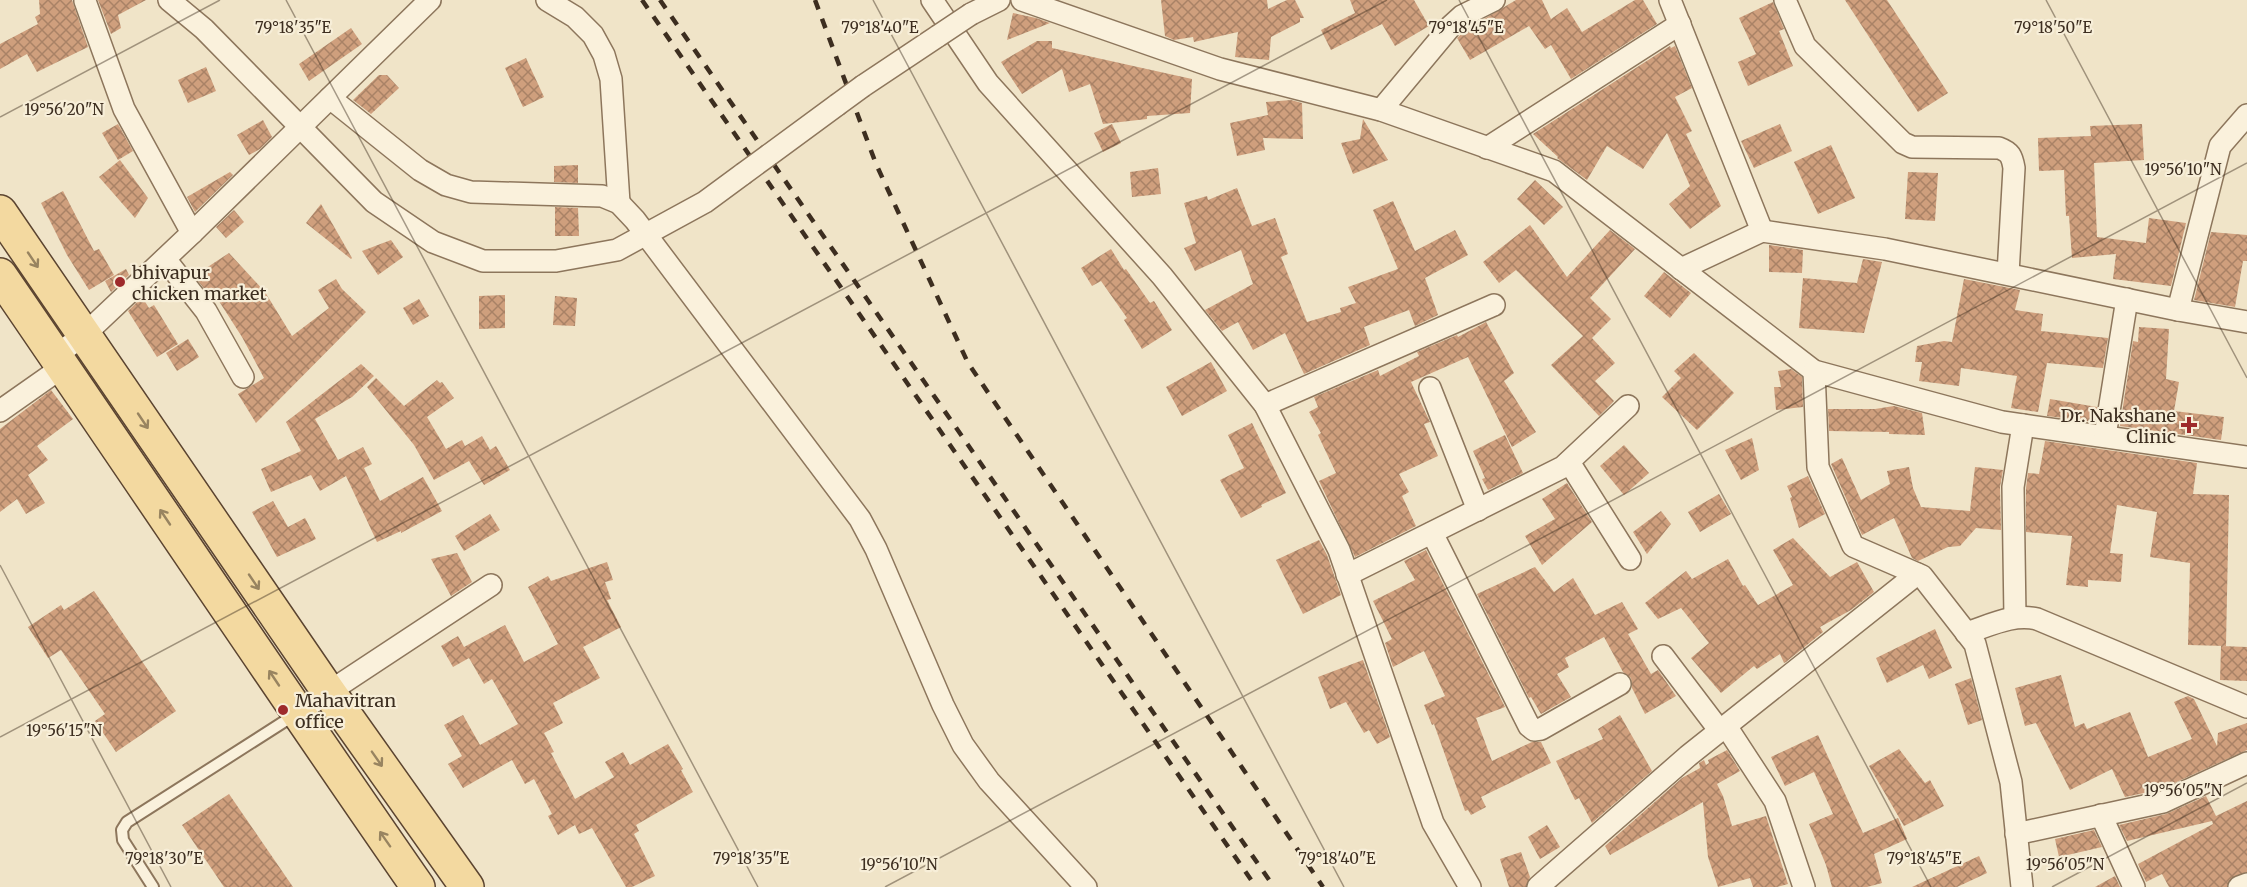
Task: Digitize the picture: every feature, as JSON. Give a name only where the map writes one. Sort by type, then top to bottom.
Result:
[{"type":"main road","points":[[0,212],[328,691],[467,887]]},
{"type":"main road","points":[[0,275],[418,887]]},
{"type":"street","points":[[169,0],[204,29],[374,202],[433,242],[483,261],[556,261],[618,250],[705,202],[863,86],[971,15],[999,0]]},
{"type":"street","points":[[0,411],[60,361],[84,335],[192,233],[430,0]]},
{"type":"street","points":[[547,0],[575,17],[592,35],[604,55],[611,79],[619,203]]},
{"type":"street","points":[[932,0],[988,83],[1162,276],[1265,405],[1339,550],[1433,823],[1470,887]]},
{"type":"street","points":[[1022,0],[1220,69],[1382,110],[1554,171],[1814,371],[2002,422],[2247,457]]},
{"type":"street","points":[[1382,110],[1450,26],[1462,16],[1494,0]]},
{"type":"street","points":[[1670,0],[1762,231]]},
{"type":"street","points":[[1785,0],[1805,46],[1903,143],[1912,147],[1999,148],[2012,156],[2014,168],[2008,274]]},
{"type":"street","points":[[85,1],[124,109],[192,233]]},
{"type":"street","points":[[1487,148],[1680,24]]},
{"type":"street","points":[[330,98],[420,170],[446,185],[471,192],[602,196],[619,203],[647,234],[860,519],[876,549],[943,705],[963,745],[989,781],[1086,887]]},
{"type":"street","points":[[2178,310],[2220,146],[2247,115]]},
{"type":"street","points":[[1681,269],[1762,231],[1885,249],[2178,310],[2247,322]]},
{"type":"street","points":[[165,259],[206,311],[243,377]]},
{"type":"street","points":[[2105,436],[2127,299]]},
{"type":"street","points":[[1265,405],[1494,305]]},
{"type":"street","points":[[1814,371],[1818,467],[1853,546],[1922,576],[1975,644],[2011,782],[2022,887]]},
{"type":"street","points":[[1430,388],[1478,510]]},
{"type":"street","points":[[1347,575],[1569,462],[1628,406]]},
{"type":"street","points":[[2015,617],[2013,487],[2023,425]]},
{"type":"street","points":[[1569,462],[1630,559]]},
{"type":"street","points":[[1432,533],[1529,726],[1534,730],[1541,729],[1620,684]]},
{"type":"street","points":[[1538,887],[1688,756],[1917,574]]},
{"type":"street","points":[[297,713],[491,585]]},
{"type":"street","points":[[1966,633],[2015,617],[2026,616],[2247,707]]},
{"type":"street","points":[[1663,656],[1723,728],[1775,801],[1804,887]]},
{"type":"street","points":[[2016,834],[2163,802],[2247,763]]},
{"type":"street","points":[[2101,815],[2134,887]]},
{"type":"street","points":[[2239,887],[2247,884]]},
{"type":"lane","points":[[153,887],[123,840],[122,830],[127,822],[297,713]]},
{"type":"building","points":[[39,0],[72,0],[88,47],[37,72],[27,54],[0,69],[0,44],[38,24],[35,17],[40,14]]},
{"type":"building","points":[[98,0],[146,0],[118,15],[121,28],[111,34]]},
{"type":"building","points":[[1161,0],[1267,0],[1268,9],[1287,0],[1295,0],[1304,18],[1300,18],[1300,22],[1271,37],[1269,60],[1235,57],[1238,32],[1194,42],[1193,37],[1174,40],[1165,36]]},
{"type":"building","points":[[1350,0],[1414,0],[1429,26],[1395,46],[1382,24],[1331,50],[1321,30],[1355,13]]},
{"type":"building","points":[[1516,0],[1542,0],[1551,19],[1567,8],[1582,32],[1635,0],[1643,0],[1657,24],[1571,79],[1551,45],[1545,49],[1529,26],[1470,60],[1457,38],[1467,29]]},
{"type":"building","points":[[1845,0],[1887,0],[1948,93],[1918,112]]},
{"type":"building","points":[[1773,2],[1784,29],[1779,31],[1793,66],[1748,86],[1738,62],[1756,54],[1739,18]]},
{"type":"building","points":[[1013,13],[1036,18],[1050,23],[1007,40]]},
{"type":"building","points":[[351,28],[362,44],[309,81],[299,64]]},
{"type":"building","points":[[1037,41],[1052,41],[1052,48],[1192,79],[1190,113],[1147,116],[1147,119],[1103,124],[1090,84],[1069,92],[1062,69],[1022,94],[1001,62]]},
{"type":"building","points":[[1670,46],[1671,48],[1675,46],[1692,88],[1675,97],[1692,131],[1686,134],[1721,206],[1690,229],[1669,204],[1690,186],[1667,133],[1643,169],[1607,146],[1587,180],[1557,158],[1533,134]]},
{"type":"building","points":[[526,58],[544,97],[523,107],[505,68]]},
{"type":"building","points":[[206,67],[216,91],[188,103],[178,80]]},
{"type":"building","points":[[379,75],[387,75],[399,88],[371,114],[353,100]]},
{"type":"building","points":[[1291,100],[1302,103],[1303,139],[1263,138],[1265,150],[1237,156],[1230,123],[1268,115],[1266,102]]},
{"type":"building","points":[[1363,119],[1388,160],[1353,174],[1341,143],[1360,139]]},
{"type":"building","points":[[263,120],[272,137],[260,149],[249,155],[237,135]]},
{"type":"building","points":[[118,124],[133,151],[118,160],[102,133]]},
{"type":"building","points":[[1112,124],[1121,143],[1103,152],[1094,133]]},
{"type":"building","points":[[1780,124],[1792,151],[1754,168],[1741,141]]},
{"type":"building","points":[[2142,124],[2144,160],[2094,163],[2097,237],[2146,243],[2149,218],[2186,223],[2171,286],[2113,279],[2116,254],[2072,258],[2069,216],[2066,216],[2064,170],[2039,171],[2038,138],[2091,136],[2090,126]]},
{"type":"building","points":[[1831,145],[1855,198],[1818,214],[1794,162]]},
{"type":"building","points":[[120,160],[148,198],[135,218],[99,177]]},
{"type":"building","points":[[578,165],[578,183],[554,182],[554,166]]},
{"type":"building","points":[[1158,168],[1161,194],[1132,197],[1130,172]]},
{"type":"building","points":[[230,172],[233,175],[195,212],[187,197]]},
{"type":"building","points":[[1908,172],[1938,173],[1935,221],[1905,219]]},
{"type":"building","points":[[1535,180],[1563,207],[1544,225],[1517,199]]},
{"type":"building","points":[[1237,188],[1252,226],[1275,218],[1288,254],[1281,257],[1307,322],[1341,312],[1340,308],[1356,303],[1348,287],[1398,269],[1373,210],[1393,201],[1415,251],[1455,230],[1468,255],[1425,278],[1438,315],[1415,326],[1409,310],[1364,327],[1370,345],[1304,374],[1285,333],[1253,350],[1238,322],[1222,331],[1205,310],[1253,284],[1241,250],[1195,271],[1184,248],[1196,243],[1184,203],[1207,196],[1208,200]]},
{"type":"building","points":[[63,191],[94,251],[99,249],[114,275],[89,290],[67,255],[41,203]]},
{"type":"building","points":[[321,204],[352,258],[351,259],[306,223]]},
{"type":"building","points":[[555,207],[578,208],[579,236],[555,236]]},
{"type":"building","points":[[234,210],[244,222],[226,238],[216,227]]},
{"type":"building","points":[[1530,225],[1567,277],[1610,230],[1635,249],[1590,298],[1611,319],[1592,338],[1615,363],[1595,381],[1614,401],[1599,416],[1551,365],[1583,336],[1516,270],[1499,283],[1483,262]]},
{"type":"building","points":[[2211,232],[2247,235],[2247,261],[2243,261],[2235,307],[2194,300]]},
{"type":"building","points":[[391,240],[403,257],[378,275],[362,251]]},
{"type":"building","points":[[1769,245],[1803,250],[1802,273],[1769,272]]},
{"type":"building","points":[[1111,249],[1150,303],[1154,301],[1172,330],[1142,349],[1124,320],[1127,318],[1101,281],[1092,286],[1081,268]]},
{"type":"building","points":[[229,253],[265,292],[292,336],[329,308],[318,290],[336,279],[342,289],[366,312],[256,423],[238,394],[264,378],[242,337],[215,295],[211,297],[194,276]]},
{"type":"building","points":[[1863,259],[1882,262],[1864,333],[1799,328],[1803,278],[1857,283]]},
{"type":"building","points":[[126,269],[129,275],[111,292],[105,281]]},
{"type":"building","points":[[1664,272],[1691,293],[1670,318],[1644,296]]},
{"type":"building","points":[[1964,279],[2020,290],[2015,310],[2043,314],[2041,331],[2108,338],[2103,368],[2047,363],[2038,412],[2011,408],[2017,376],[1961,368],[1959,386],[1919,381],[1922,362],[1915,362],[1917,346],[1944,341],[1952,342]]},
{"type":"building","points":[[505,295],[505,328],[479,329],[479,296]]},
{"type":"building","points":[[555,296],[577,298],[575,326],[553,325]]},
{"type":"building","points":[[142,297],[149,308],[154,305],[178,344],[157,357],[128,311]]},
{"type":"building","points":[[419,299],[429,316],[413,325],[403,308]]},
{"type":"building","points":[[1486,322],[1514,373],[1504,381],[1536,432],[1512,447],[1468,357],[1411,382],[1430,422],[1424,424],[1438,456],[1399,474],[1409,492],[1402,496],[1416,526],[1355,557],[1319,481],[1336,473],[1318,435],[1321,433],[1309,412],[1318,407],[1314,397],[1378,370],[1380,376],[1419,356],[1417,352],[1457,335],[1458,337]]},
{"type":"building","points":[[2139,327],[2169,329],[2166,379],[2179,382],[2174,411],[2224,417],[2221,440],[2120,426],[2133,341],[2138,342]]},
{"type":"building","points":[[188,339],[199,357],[177,371],[166,353]]},
{"type":"building","points":[[1694,353],[1734,393],[1697,430],[1662,397],[1681,378],[1674,371]]},
{"type":"building","points":[[1211,362],[1227,391],[1182,416],[1166,387]]},
{"type":"building","points":[[361,364],[374,376],[352,397],[315,419],[338,460],[363,447],[372,464],[364,468],[380,501],[423,477],[442,511],[401,533],[401,531],[377,542],[346,476],[320,491],[311,475],[271,492],[261,469],[301,451],[286,422]]},
{"type":"building","points":[[1791,369],[1802,377],[1803,407],[1776,410],[1774,387],[1781,387],[1778,371]]},
{"type":"building","points":[[376,378],[404,406],[437,380],[442,382],[454,398],[427,417],[446,449],[462,440],[465,446],[482,436],[490,450],[496,446],[510,470],[484,485],[469,461],[434,480],[414,445],[367,387]]},
{"type":"building","points":[[51,390],[73,419],[37,446],[48,460],[28,475],[45,503],[26,514],[17,499],[0,512],[0,429]]},
{"type":"building","points":[[2050,399],[2097,407],[2094,422],[2047,416]]},
{"type":"building","points":[[1894,406],[1922,413],[1925,435],[1829,431],[1828,409],[1875,409]]},
{"type":"building","points":[[1252,423],[1286,493],[1241,518],[1220,480],[1244,468],[1228,435]]},
{"type":"building","points":[[1505,435],[1523,473],[1488,490],[1473,451]]},
{"type":"building","points":[[1752,438],[1759,470],[1741,480],[1725,450]]},
{"type":"building","points":[[2045,441],[2197,463],[2193,494],[2229,495],[2226,646],[2188,645],[2190,563],[2150,557],[2157,512],[2117,505],[2110,553],[2123,554],[2121,582],[2088,580],[2088,587],[2066,585],[2072,536],[2026,532],[2028,473],[2039,474]]},
{"type":"building","points":[[1624,445],[1649,473],[1624,495],[1600,466]]},
{"type":"building","points":[[1842,458],[1861,500],[1890,484],[1887,471],[1909,467],[1913,488],[1921,507],[1970,511],[1975,467],[2003,470],[2000,487],[2001,530],[1976,528],[1960,546],[1948,547],[1918,561],[1912,558],[1894,518],[1862,535],[1831,464]]},
{"type":"building","points":[[1808,476],[1825,514],[1799,528],[1787,486]]},
{"type":"building","points":[[1567,483],[1592,522],[1542,565],[1525,536],[1555,519],[1542,499]]},
{"type":"building","points":[[1719,494],[1731,514],[1700,532],[1688,512]]},
{"type":"building","points":[[273,501],[288,527],[305,518],[316,539],[277,557],[252,512]]},
{"type":"building","points":[[1661,511],[1671,524],[1647,554],[1633,532]]},
{"type":"building","points":[[490,514],[500,530],[464,551],[455,536]]},
{"type":"building","points":[[1793,538],[1830,577],[1857,562],[1874,592],[1851,610],[1820,627],[1823,632],[1786,662],[1784,663],[1780,654],[1757,669],[1754,666],[1721,693],[1691,658],[1709,643],[1681,608],[1658,619],[1645,603],[1686,571],[1692,579],[1728,559],[1743,586],[1745,585],[1758,605],[1793,585],[1773,550]]},
{"type":"building","points":[[1319,540],[1327,555],[1341,595],[1303,614],[1276,560]]},
{"type":"building","points":[[1426,550],[1505,707],[1476,718],[1492,761],[1532,742],[1541,742],[1551,763],[1481,797],[1486,807],[1471,815],[1468,810],[1465,811],[1434,724],[1432,725],[1424,705],[1445,696],[1424,651],[1393,667],[1385,643],[1392,639],[1373,601],[1415,580],[1404,561]]},
{"type":"building","points":[[457,553],[472,582],[451,596],[431,559]]},
{"type":"building","points":[[607,562],[613,580],[605,582],[611,599],[607,600],[621,627],[583,647],[600,678],[553,703],[563,723],[544,733],[554,752],[551,753],[575,799],[614,777],[605,762],[623,752],[630,765],[668,744],[683,769],[681,770],[693,792],[636,825],[639,831],[634,834],[655,876],[632,887],[626,887],[592,828],[579,834],[575,825],[558,835],[548,816],[552,814],[534,779],[525,784],[512,760],[463,788],[448,764],[462,756],[444,725],[463,715],[480,745],[518,724],[492,679],[484,684],[469,658],[453,667],[441,646],[458,636],[464,647],[505,625],[524,662],[558,644],[528,587],[548,576],[551,581]]},
{"type":"building","points":[[1535,567],[1554,592],[1573,578],[1595,615],[1622,602],[1638,629],[1628,634],[1651,674],[1658,670],[1676,696],[1645,714],[1632,688],[1631,678],[1623,672],[1604,637],[1565,658],[1569,667],[1557,674],[1571,697],[1541,714],[1531,697],[1529,698],[1477,594]]},
{"type":"building","points":[[94,591],[176,711],[116,752],[95,721],[105,714],[61,650],[48,658],[28,627],[61,605],[64,610]]},
{"type":"building","points":[[1935,629],[1952,668],[1929,679],[1923,665],[1887,683],[1876,658]]},
{"type":"building","points":[[2221,646],[2247,647],[2247,681],[2220,680]]},
{"type":"building","points":[[1363,660],[1390,737],[1377,744],[1369,730],[1364,733],[1346,702],[1330,709],[1318,677]]},
{"type":"building","points":[[2061,675],[2075,727],[2084,723],[2087,729],[2130,712],[2148,757],[2192,739],[2174,702],[2188,696],[2194,699],[2217,746],[2218,733],[2247,723],[2247,750],[2159,790],[2125,797],[2112,769],[2070,790],[2036,723],[2025,726],[2015,688]]},
{"type":"building","points":[[1971,678],[1982,720],[1968,725],[1955,684]]},
{"type":"building","points":[[1620,715],[1652,771],[1592,823],[1579,798],[1575,800],[1556,761],[1603,739],[1598,729]]},
{"type":"building","points":[[1818,735],[1863,833],[1898,818],[1907,839],[1874,854],[1882,883],[1867,887],[1832,887],[1826,865],[1809,824],[1833,814],[1814,772],[1785,786],[1771,757]]},
{"type":"building","points":[[1899,749],[1925,783],[1930,780],[1944,806],[1904,826],[1869,766]]},
{"type":"building","points":[[1727,750],[1740,771],[1717,784],[1732,826],[1766,816],[1788,884],[1777,887],[1753,887],[1750,878],[1718,887],[1708,857],[1703,802],[1610,855],[1605,846],[1682,778],[1700,768],[1699,763],[1704,760],[1706,765],[1709,763],[1708,760]]},
{"type":"building","points":[[229,794],[293,887],[224,887],[182,825]]},
{"type":"building","points":[[2206,796],[2216,816],[2247,801],[2247,872],[2230,879],[2227,887],[2169,887],[2162,874],[2146,882],[2138,864],[2213,824],[2212,821],[2127,841],[2119,825],[2166,814]]},
{"type":"building","points":[[1547,825],[1560,847],[1540,859],[1528,837]]},
{"type":"building","points":[[2094,830],[2102,847],[2059,857],[2055,839]]},
{"type":"building","points":[[1521,852],[1530,877],[1526,887],[1509,887],[1500,859]]},
{"type":"building","points":[[1979,856],[1987,873],[1957,887],[1912,887]]},
{"type":"building","points":[[2115,876],[2120,887],[2095,887]]},
{"type":"railway","points":[[642,0],[1256,887]]},
{"type":"railway","points":[[660,0],[1274,887]]},
{"type":"railway","points":[[815,0],[876,164],[968,363],[1323,887]]},
{"type":"place","name":"bhivapur chicken market","points":[[120,282]]},
{"type":"place","name":"Dr. Nakshane Clinic","points":[[2189,425]]},
{"type":"place","name":"Mahavitran office","points":[[283,710]]}]
